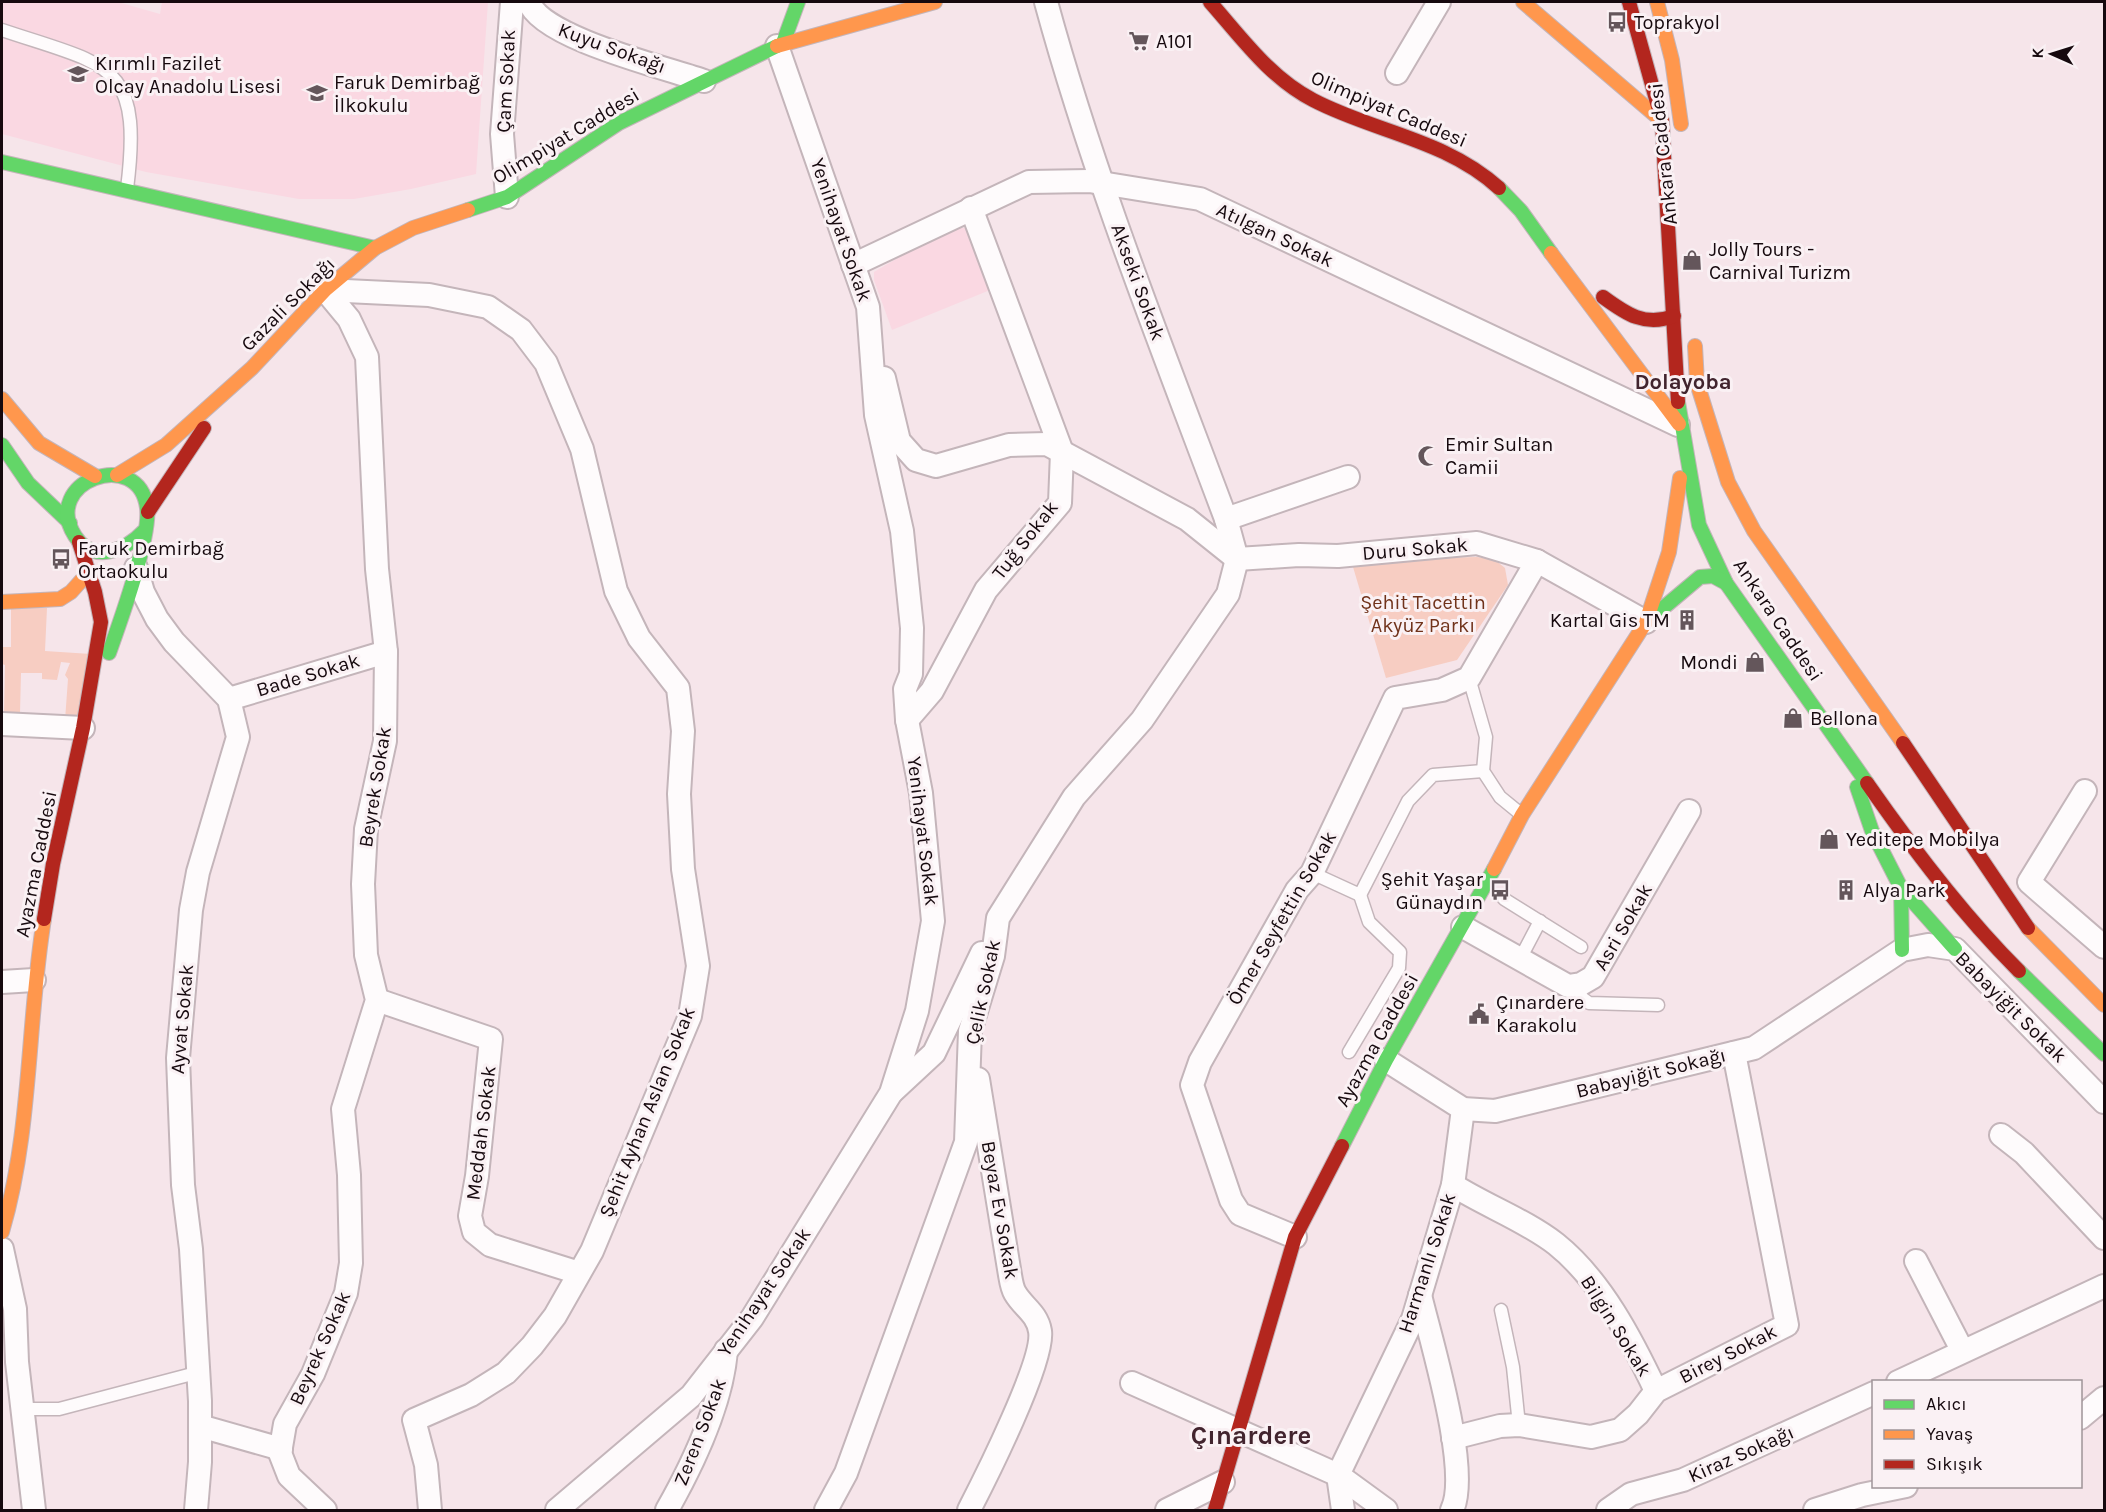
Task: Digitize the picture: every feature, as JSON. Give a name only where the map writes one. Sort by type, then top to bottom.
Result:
[{"type":"main road","points":[[780,44],[798,2]]},
{"type":"main road","name":"Olimpiyat Caddesi","points":[[375,248],[412,228],[507,197],[619,123],[780,44],[934,2]]},
{"type":"main road","name":"Olimpiyat Caddesi","points":[[1210,2],[1256,57],[1272,73],[1305,97],[1437,150],[1485,177],[1509,197],[1551,253]]},
{"type":"main road","points":[[1523,2],[1662,121]]},
{"type":"main road","name":"Ankara Caddesi","points":[[1629,2],[1662,121],[1676,387],[1681,427],[1700,525],[1695,548],[1726,583],[1912,847],[1986,938],[2104,1054]]},
{"type":"main road","name":"Ankara Caddesi","points":[[1657,2],[1672,60],[1684,144]]},
{"type":"main road","points":[[2,162],[375,248]]},
{"type":"main road","name":"Gazali Sokağı","points":[[230,389],[325,290],[375,248]]},
{"type":"main road","points":[[1551,253],[1603,297],[1641,321],[1665,320],[1674,316]]},
{"type":"main road","points":[[1551,253],[1681,427],[1681,476],[1675,526],[1665,572],[1646,622]]},
{"type":"main road","points":[[1603,297],[1633,334]]},
{"type":"main road","name":"Ankara Caddesi","points":[[1695,329],[1697,383],[1728,482],[1754,531],[1903,742],[2034,937],[2104,1005]]},
{"type":"main road","points":[[1662,369],[1676,387],[1692,416],[1732,520]]},
{"type":"main road","points":[[70,524],[69,505],[75,492],[84,483],[95,476],[117,475],[166,445],[230,389]]},
{"type":"main road","points":[[83,728],[136,568],[148,512],[230,389]]},
{"type":"main road","points":[[2,399],[39,443],[95,476]]},
{"type":"main road","points":[[2,445],[28,483],[70,524]]},
{"type":"main road","points":[[117,475],[133,483],[142,493],[148,512]]},
{"type":"main road","points":[[1724,501],[1728,482]]},
{"type":"main road","name":"Ayazma Caddesi","points":[[2,1232],[11,1201],[28,1095],[34,980],[53,864],[83,728],[101,622],[100,606],[79,542],[70,524]]},
{"type":"main road","points":[[79,542],[102,554],[114,554],[127,550],[144,531]]},
{"type":"main road","points":[[1646,622],[1695,548]]},
{"type":"main road","points":[[1646,622],[1688,570]]},
{"type":"main road","points":[[2,602],[60,599],[72,592],[88,573]]},
{"type":"main road","points":[[1646,622],[1700,577],[1713,576],[1726,583]]},
{"type":"main road","name":"Ayazma Caddesi","points":[[1215,1510],[1241,1430],[1295,1237],[1386,1060],[1463,927],[1522,815],[1646,622]]},
{"type":"main road","points":[[1844,749],[1872,831],[1901,888],[1955,949]]},
{"type":"main road","points":[[1966,863],[2034,937]]},
{"type":"main road","points":[[1901,888],[1902,950]]},
{"type":"street","name":"Çam Sokak","points":[[507,197],[502,134],[512,2]]},
{"type":"street","name":"Kuyu Sokağı","points":[[529,2],[532,11],[555,29],[704,81]]},
{"type":"street","name":"Akseki Sokak","points":[[1046,2],[1068,85],[1101,183],[1226,519],[1237,559]]},
{"type":"street","points":[[1397,73],[1439,2]]},
{"type":"street","name":"Yenihayat Sokak","points":[[557,1510],[691,1396],[752,1318],[891,1093],[917,1011],[933,921],[921,793],[907,720],[904,690],[911,674],[912,628],[902,531],[876,415],[868,308],[780,44]]},
{"type":"street","name":"Atılgan Sokak","points":[[853,265],[1029,182],[1101,183],[1200,199],[1681,427]]},
{"type":"street","name":"Tuğ Sokak","points":[[907,720],[932,691],[986,590],[1060,503],[1062,452],[971,208]]},
{"type":"street","name":"Beyrek Sokak","points":[[281,1449],[285,1424],[313,1374],[346,1293],[351,1263],[350,1175],[343,1109],[377,1000],[366,955],[363,884],[366,829],[385,741],[387,652],[377,569],[367,357],[350,320],[325,290]]},
{"type":"street","name":"Şehit Ayhan Aslan Sokak","points":[[325,290],[429,295],[488,307],[521,330],[546,363],[582,449],[616,591],[639,638],[678,688],[683,731],[679,794],[683,869],[698,966],[690,1016],[592,1251],[555,1316],[532,1346],[506,1372],[471,1395],[414,1420],[426,1465],[430,1510]]},
{"type":"street","points":[[868,308],[899,441],[916,460],[936,466],[1009,445],[1047,444],[1187,519],[1237,559]]},
{"type":"street","points":[[1226,519],[1348,477]]},
{"type":"street","name":"Duru Sokak","points":[[1237,559],[1299,555],[1338,556],[1477,543],[1537,561],[1646,622]]},
{"type":"street","name":"Çelik Sokak","points":[[826,1510],[846,1473],[966,1142],[970,1031],[993,956],[998,918],[1074,797],[1142,720],[1228,594],[1237,559]]},
{"type":"street","points":[[1468,678],[1537,561]]},
{"type":"street","points":[[136,568],[143,592],[157,619],[174,642],[229,699]]},
{"type":"street","name":"Bade Sokak","points":[[229,699],[387,652]]},
{"type":"street","name":"Ömer Seyfettin Sokak","points":[[1295,1237],[1240,1214],[1231,1200],[1192,1085],[1200,1062],[1297,890],[1312,873],[1395,698],[1442,690],[1468,678]]},
{"type":"street","name":"Ayvat Sokak","points":[[196,1510],[200,1426],[191,1249],[177,1086],[178,1058],[191,910],[198,872],[238,737],[229,699]]},
{"type":"street","points":[[2,724],[83,728]]},
{"type":"street","points":[[2085,791],[2029,882],[2104,948]]},
{"type":"street","name":"Asri Sokak","points":[[1463,927],[1568,986],[1577,985],[1593,977],[1689,811]]},
{"type":"street","points":[[891,1093],[934,1053],[998,918]]},
{"type":"street","name":"Babayiğit Sokak","points":[[1902,950],[1928,945],[1955,949],[2104,1102]]},
{"type":"street","name":"Babayiğit Sokağı","points":[[1386,1060],[1463,1109],[1496,1111],[1753,1053],[1902,950]]},
{"type":"street","points":[[2,982],[34,980]]},
{"type":"street","name":"Meddah Sokak","points":[[377,1000],[491,1039],[480,1155],[470,1216],[474,1232],[490,1245],[579,1273]]},
{"type":"street","name":"Beyaz Ev Sokak","points":[[969,1510],[1002,1445],[1037,1353],[1041,1334],[1037,1318],[1015,1293],[1010,1275],[970,1031]]},
{"type":"street","name":"Birey Sokak","points":[[1453,1438],[1500,1426],[1519,1425],[1591,1437],[1620,1430],[1638,1414],[1656,1391],[1786,1325],[1753,1053]]},
{"type":"street","name":"Harmanlı Sokak","points":[[1338,1475],[1413,1319],[1453,1185],[1463,1109]]},
{"type":"street","points":[[2001,1135],[2024,1153],[2104,1238]]},
{"type":"street","name":"Bilgin Sokak","points":[[1453,1185],[1535,1230],[1564,1252],[1595,1288],[1616,1318],[1637,1351],[1656,1391]]},
{"type":"street","points":[[2,1249],[15,1309],[34,1510]]},
{"type":"street","points":[[1916,1261],[1962,1350]]},
{"type":"street","points":[[1902,1380],[1962,1350],[2104,1286]]},
{"type":"street","points":[[1420,1293],[1453,1438],[1458,1487],[1457,1501],[1452,1510]]},
{"type":"street","name":"Zeren Sokak","points":[[667,1510],[687,1475],[724,1377],[726,1350]]},
{"type":"street","points":[[1132,1383],[1338,1475],[1386,1510]]},
{"type":"street","name":"Kiraz Sokağı","points":[[1608,1510],[1631,1494],[1683,1480],[1872,1394]]},
{"type":"street","points":[[2082,1416],[2104,1398]]},
{"type":"street","points":[[200,1426],[281,1449],[289,1476],[325,1510]]},
{"type":"street","points":[[1338,1475],[1343,1510]]},
{"type":"street","points":[[1167,1510],[1223,1482]]},
{"type":"street","points":[[1815,1510],[1862,1495],[1896,1488]]},
{"type":"lane","points":[[2,30],[97,63],[117,80],[128,102],[132,122],[127,190]]},
{"type":"lane","points":[[1468,678],[1486,737],[1483,771],[1500,797],[1522,815]]},
{"type":"lane","points":[[1349,1052],[1399,968],[1400,952],[1369,922],[1360,895],[1408,801],[1432,775],[1483,771]]},
{"type":"lane","points":[[1312,873],[1360,895]]},
{"type":"lane","points":[[1504,898],[1581,946]]},
{"type":"lane","points":[[1520,959],[1540,921]]},
{"type":"lane","points":[[1577,985],[1582,998],[1589,1003],[1658,1005]]},
{"type":"lane","points":[[1501,1310],[1513,1367],[1519,1425]]},
{"type":"lane","points":[[23,1409],[59,1409],[196,1373]]},
{"type":"shaded area","name":"Faruk Demirbağ İlkokulu","points":[[2,2],[118,2],[160,14],[162,2],[488,2],[476,174],[354,199],[299,199],[146,172],[2,134]]},
{"type":"shaded area","points":[[958,228],[969,228],[995,288],[892,330],[874,280],[874,272],[908,252]]},
{"type":"green space","name":"Şehit Tacettin Akyüz Parkı","points":[[1477,557],[1495,560],[1505,568],[1508,585],[1457,660],[1386,678],[1353,567],[1402,559]]},
{"type":"green space","points":[[11,607],[47,608],[45,651],[91,654],[82,715],[65,720],[68,679],[65,675],[70,663],[61,662],[57,680],[42,679],[42,673],[21,673],[20,713],[42,714],[42,719],[4,713],[5,665],[2,664],[2,647],[11,647]]},
{"type":"traffic: fast","points":[[783,43],[798,2]]},
{"type":"traffic: fast","points":[[468,210],[507,197],[619,123],[777,46]]},
{"type":"traffic: fast","points":[[2,162],[375,248]]},
{"type":"traffic: fast","points":[[1499,188],[1521,211],[1551,253]]},
{"type":"traffic: fast","points":[[1678,402],[1699,525],[1726,583],[1867,783]]},
{"type":"traffic: fast","points":[[2,445],[28,483],[70,523]]},
{"type":"traffic: fast","points":[[109,653],[140,558],[147,521],[147,508],[140,489],[127,478],[111,475],[95,478],[80,487],[70,500],[68,516],[75,536],[82,545],[91,550],[110,552],[119,549],[144,531]]},
{"type":"traffic: fast","points":[[1650,619],[1700,577],[1713,576],[1726,583]]},
{"type":"traffic: fast","points":[[1857,787],[1872,831],[1901,888],[1955,949]]},
{"type":"traffic: fast","points":[[1342,1146],[1386,1060],[1494,869]]},
{"type":"traffic: fast","points":[[1901,888],[1902,950]]},
{"type":"traffic: fast","points":[[2019,971],[2104,1054]]},
{"type":"traffic: slow","points":[[777,46],[935,2]]},
{"type":"traffic: slow","points":[[1523,2],[1662,121]]},
{"type":"traffic: slow","points":[[1657,2],[1672,60],[1681,124]]},
{"type":"traffic: slow","points":[[117,475],[166,445],[252,368],[325,290],[375,248],[413,228],[468,210]]},
{"type":"traffic: slow","points":[[1551,253],[1679,424]]},
{"type":"traffic: slow","points":[[1695,346],[1697,383],[1728,482],[1754,531],[1903,743]]},
{"type":"traffic: slow","points":[[2,399],[39,443],[95,476]]},
{"type":"traffic: slow","points":[[1646,622],[1669,552],[1680,478]]},
{"type":"traffic: slow","points":[[2,602],[60,599],[71,592],[88,573]]},
{"type":"traffic: slow","points":[[1494,869],[1522,815],[1646,622]]},
{"type":"traffic: slow","points":[[2,1232],[19,1155],[44,919]]},
{"type":"traffic: slow","points":[[2028,928],[2104,1005]]},
{"type":"traffic: jam","points":[[1210,2],[1257,56],[1298,91],[1336,111],[1433,147],[1456,158],[1478,171],[1499,188]]},
{"type":"traffic: jam","points":[[1629,2],[1662,121],[1678,402]]},
{"type":"traffic: jam","points":[[1603,297],[1636,317],[1654,320],[1674,316]]},
{"type":"traffic: jam","points":[[148,512],[204,428]]},
{"type":"traffic: jam","points":[[44,919],[53,864],[83,728],[101,622],[95,592],[79,542]]},
{"type":"traffic: jam","points":[[1903,743],[2028,928]]},
{"type":"traffic: jam","points":[[1867,783],[1939,880],[2019,971]]},
{"type":"traffic: jam","points":[[1215,1510],[1295,1237],[1342,1146]]},
{"type":"place","name":"Toprakyol","points":[[1617,22]]},
{"type":"place","name":"A101","points":[[1139,41]]},
{"type":"place","name":"Kırımlı Fazilet Olcay Anadolu Lisesi","points":[[78,74]]},
{"type":"place","name":"Faruk Demirbağ İlkokulu","points":[[317,93]]},
{"type":"place","name":"Jolly Tours - Carnival Turizm","points":[[1692,260]]},
{"type":"place","name":"Emir Sultan Camii","points":[[1428,456]]},
{"type":"place","name":"Faruk Demirbağ Ortaokulu","points":[[61,559]]},
{"type":"place","name":"Kartal Gis TM","points":[[1687,620]]},
{"type":"place","name":"Mondi","points":[[1755,662]]},
{"type":"place","name":"Bellona","points":[[1793,718]]},
{"type":"place","name":"Yeditepe Mobilya","points":[[1829,839]]},
{"type":"place","name":"Şehit Yaşar Günaydın","points":[[1500,890]]},
{"type":"place","name":"Alya Park","points":[[1846,890]]},
{"type":"place","name":"Çınardere Karakolu","points":[[1479,1014]]},
{"type":"district","name":"Dolayoba","points":[[1683,382]]},
{"type":"district","name":"Çınardere","points":[[1251,1435]]}]
